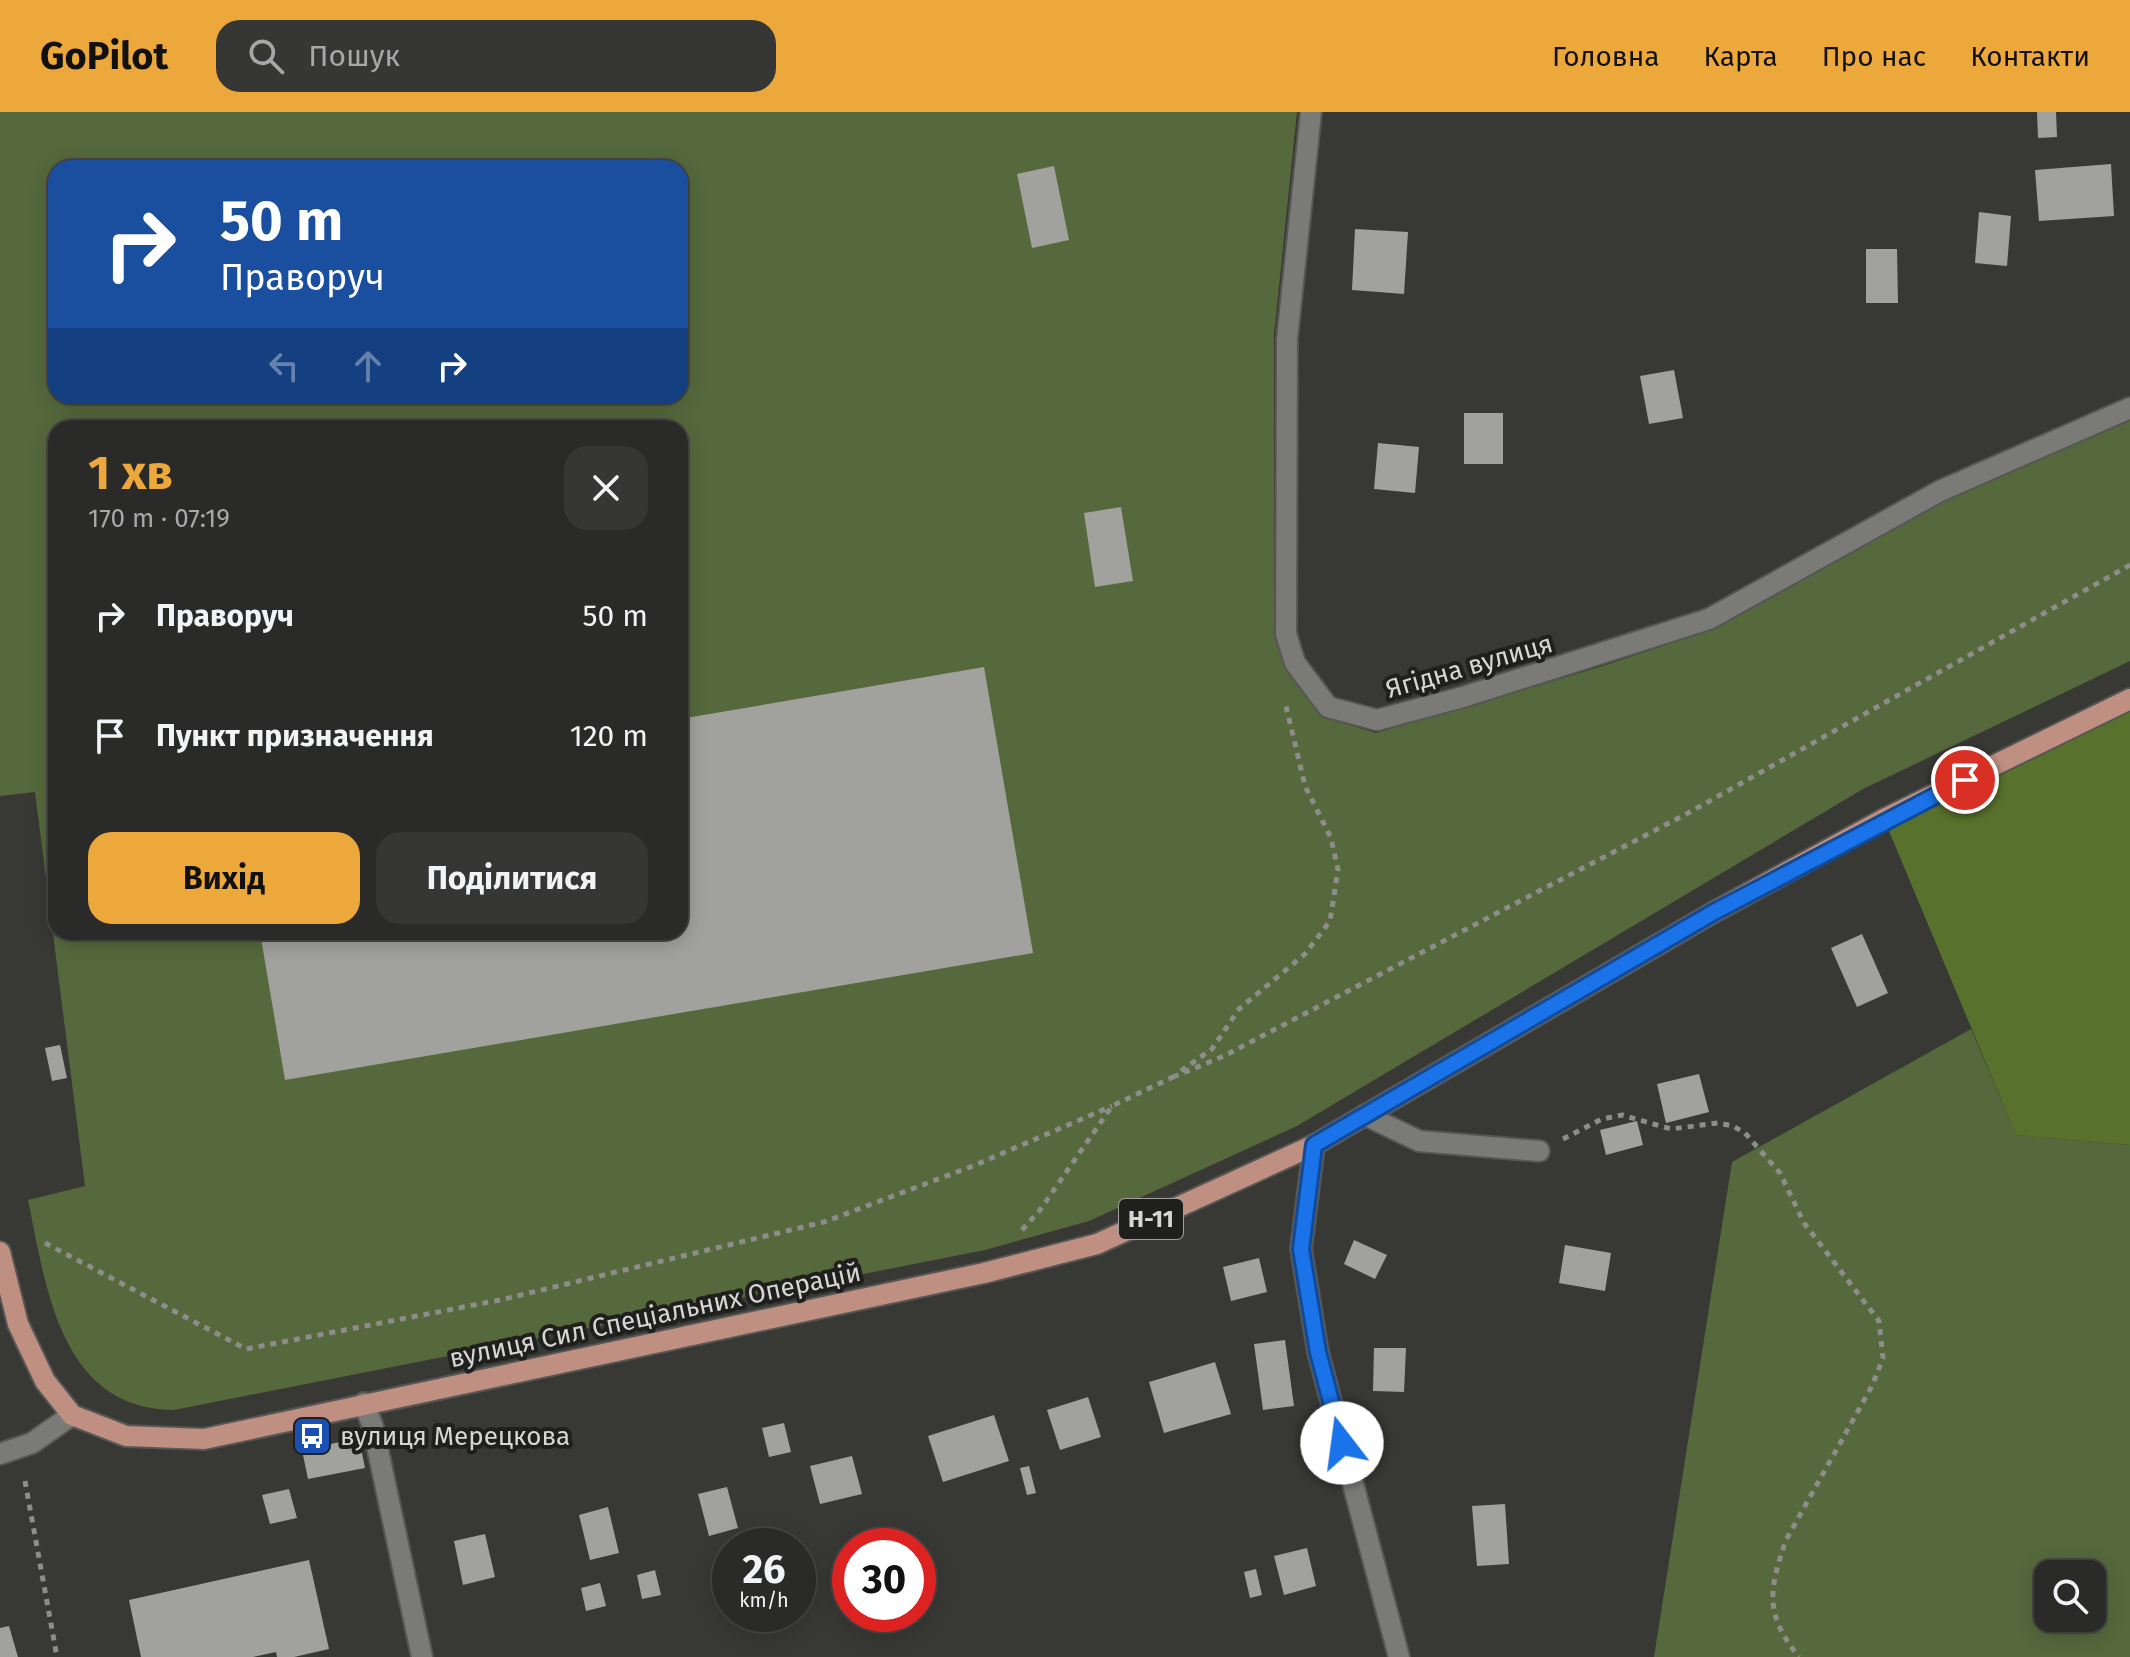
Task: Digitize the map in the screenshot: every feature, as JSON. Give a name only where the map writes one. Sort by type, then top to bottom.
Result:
[{"type":"main road","name":"вулиця Сил Спеціальних Операцій","points":[[72,1415],[126,1436],[204,1439],[984,1273],[1097,1244],[1314,1145],[1714,912],[1831,848],[2130,699]]},
{"type":"main road","points":[[0,1252],[18,1324],[45,1381],[72,1415]]},
{"type":"street","name":"Ягідна вулиця","points":[[1311,112],[1287,339],[1286,634],[1295,663],[1328,707],[1377,720],[1463,697],[1709,619],[1940,491],[2130,408]]},
{"type":"street","points":[[1365,1115],[1419,1141],[1539,1151]]},
{"type":"street","points":[[1314,1145],[1301,1249],[1318,1352],[1399,1657]]},
{"type":"street","points":[[364,1403],[373,1427],[422,1657]]},
{"type":"street","points":[[0,1454],[32,1443],[72,1415]]},
{"type":"path","points":[[45,1243],[246,1349],[500,1300],[824,1222],[973,1166],[1224,1056],[1690,812],[2130,565]]},
{"type":"path","points":[[1173,1077],[1212,1049],[1239,1009],[1305,954],[1330,921],[1338,870],[1331,838],[1305,786],[1285,689]]},
{"type":"path","points":[[984,1273],[1040,1210],[1112,1106]]},
{"type":"path","points":[[1539,1151],[1602,1119],[1622,1115],[1671,1129],[1718,1123],[1733,1126],[1745,1133],[1780,1173],[1804,1223],[1879,1321],[1883,1358],[1872,1386],[1786,1540],[1777,1566],[1771,1610],[1782,1636],[1799,1657]]},
{"type":"path","points":[[25,1481],[57,1657]]},
{"type":"green space","points":[[0,112],[1297,112],[1274,335],[1274,633],[1288,671],[1320,716],[1376,733],[1600,667],[1714,629],[1946,500],[2130,421],[2130,661],[1863,789],[1297,1126],[1089,1221],[985,1250],[174,1410],[136,1404],[106,1389],[82,1366],[65,1337],[42,1269],[28,1200],[85,1186],[54,940],[688,940],[688,420],[48,420],[48,894],[35,792],[0,796]]},
{"type":"green space","points":[[2130,699],[2130,1145],[2016,1135],[1884,819]]},
{"type":"green space","points":[[1971,1029],[2016,1135],[2130,1145],[2130,1657],[1654,1657],[1732,1162]]},
{"type":"building","points":[[2037,112],[2056,112],[2057,137],[2038,138]]},
{"type":"building","points":[[2111,164],[2114,216],[2039,221],[2035,170]]},
{"type":"building","points":[[1054,166],[1069,240],[1032,248],[1017,174]]},
{"type":"building","points":[[1979,212],[2011,216],[2007,266],[1975,263]]},
{"type":"building","points":[[1355,229],[1408,232],[1404,294],[1352,290]]},
{"type":"building","points":[[1866,249],[1897,249],[1898,303],[1866,303]]},
{"type":"building","points":[[1674,370],[1683,418],[1649,424],[1640,376]]},
{"type":"building","points":[[1464,413],[1503,413],[1503,464],[1464,464]]},
{"type":"building","points":[[1378,443],[1419,447],[1415,493],[1374,489]]},
{"type":"building","points":[[1121,507],[1133,581],[1095,587],[1084,513]]},
{"type":"building","points":[[984,667],[1033,953],[285,1080],[261,940],[688,940],[688,718]]},
{"type":"building","points":[[1862,934],[1888,993],[1857,1007],[1831,948]]},
{"type":"building","points":[[60,1045],[67,1078],[52,1081],[45,1048]]},
{"type":"building","points":[[1699,1074],[1709,1112],[1666,1123],[1657,1084]]},
{"type":"building","points":[[1637,1121],[1643,1145],[1606,1155],[1600,1130]]},
{"type":"building","points":[[1354,1240],[1387,1255],[1375,1279],[1344,1264]]},
{"type":"building","points":[[1565,1245],[1611,1253],[1605,1291],[1559,1283]]},
{"type":"building","points":[[1259,1258],[1267,1292],[1231,1301],[1223,1267]]},
{"type":"building","points":[[1285,1340],[1294,1406],[1263,1410],[1254,1344]]},
{"type":"building","points":[[1374,1348],[1406,1348],[1404,1392],[1373,1391]]},
{"type":"building","points":[[1215,1362],[1231,1414],[1164,1433],[1149,1382]]},
{"type":"building","points":[[1088,1397],[1101,1437],[1060,1450],[1047,1410]]},
{"type":"building","points":[[994,1415],[1009,1461],[943,1482],[928,1436]]},
{"type":"building","points":[[784,1423],[791,1452],[769,1457],[762,1428]]},
{"type":"building","points":[[359,1438],[365,1468],[308,1479],[302,1450]]},
{"type":"building","points":[[852,1456],[862,1494],[820,1504],[810,1466]]},
{"type":"building","points":[[1029,1466],[1036,1493],[1027,1495],[1020,1468]]},
{"type":"building","points":[[727,1487],[738,1528],[712,1528],[712,1535],[709,1536],[698,1494]]},
{"type":"building","points":[[289,1489],[297,1518],[270,1524],[262,1495]]},
{"type":"building","points":[[1505,1504],[1509,1564],[1477,1566],[1472,1506]]},
{"type":"building","points":[[608,1507],[619,1553],[590,1560],[579,1515]]},
{"type":"building","points":[[485,1534],[495,1577],[463,1585],[454,1541]]},
{"type":"building","points":[[1307,1548],[1316,1586],[1284,1595],[1274,1556]]},
{"type":"building","points":[[309,1560],[329,1649],[294,1657],[277,1657],[276,1652],[253,1657],[141,1657],[129,1600]]},
{"type":"building","points":[[1256,1569],[1262,1595],[1250,1598],[1244,1572]]},
{"type":"building","points":[[655,1570],[661,1595],[642,1599],[637,1575]]},
{"type":"building","points":[[600,1583],[606,1606],[586,1611],[581,1588]]},
{"type":"building","points":[[9,1626],[18,1657],[0,1657],[0,1628]]},
{"type":"place","name":"вулиця Мерецкова","points":[[312,1436]]},
{"type":"route","points":[[1342,1443],[1318,1352],[1301,1249],[1314,1145],[1714,912],[1884,819],[1965,780]]}]
